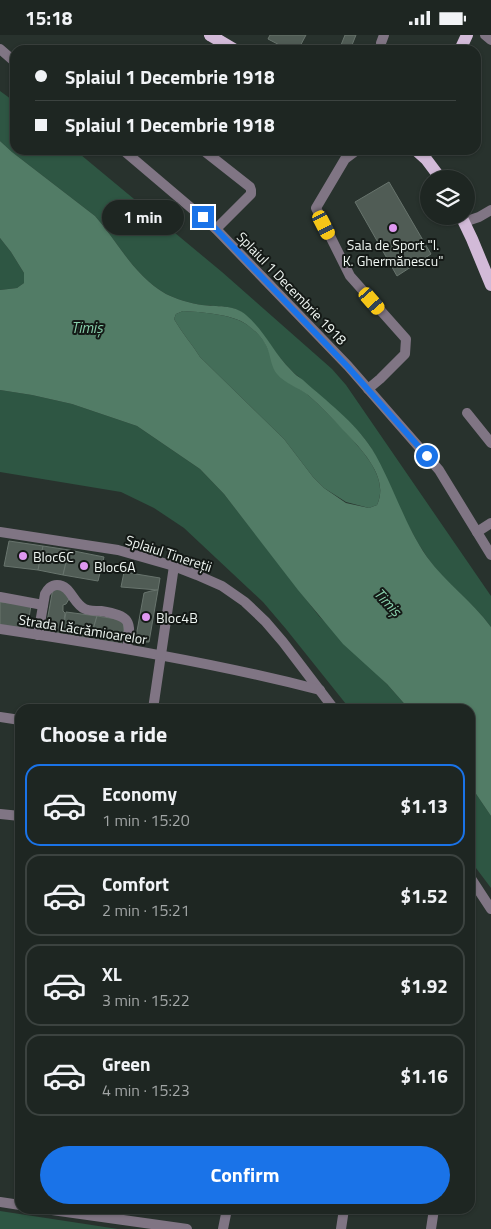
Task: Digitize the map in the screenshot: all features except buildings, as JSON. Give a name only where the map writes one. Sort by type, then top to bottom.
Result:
[{"type":"main road","points":[[210,35],[227,45]]},
{"type":"main road","points":[[422,155],[434,170]]},
{"type":"main road","points":[[466,225],[491,285]]},
{"type":"street","points":[[486,35],[491,40]]},
{"type":"street","points":[[0,49],[10,58]]},
{"type":"street","name":"Splaiul 1 Decembrie 1918","points":[[129,155],[216,229],[368,389],[439,470],[491,555]]},
{"type":"street","points":[[208,155],[250,187],[251,191],[251,194],[216,229]]},
{"type":"street","points":[[350,155],[345,159],[316,208],[350,276],[406,339],[405,354],[368,389]]},
{"type":"street","points":[[475,218],[491,210]]},
{"type":"street","points":[[467,413],[491,443]]},
{"type":"street","points":[[477,532],[491,523]]},
{"type":"street","name":"Splaiul Tinereții","points":[[0,532],[118,550],[174,566],[222,586],[245,602],[265,621],[330,704]]},
{"type":"street","points":[[155,704],[174,566]]},
{"type":"street","points":[[38,635],[45,594],[48,588],[54,585],[62,586],[69,590],[80,605],[86,609],[124,617],[129,624],[130,636],[127,649]]},
{"type":"street","points":[[0,597],[43,605]]},
{"type":"street","name":"Strada Lăcrămioarelor","points":[[0,629],[161,655],[320,690]]},
{"type":"street","points":[[0,717],[15,719]]},
{"type":"street","points":[[0,813],[15,815]]},
{"type":"street","points":[[475,885],[491,909]]},
{"type":"street","points":[[0,1202],[15,1204]]},
{"type":"street","points":[[98,1214],[187,1229]]},
{"type":"street","points":[[223,1229],[225,1214]]},
{"type":"street","points":[[341,1229],[343,1214]]},
{"type":"street","points":[[431,1229],[433,1214]]},
{"type":"shaded area","points":[[0,91],[10,98],[10,150],[0,141]]},
{"type":"shaded area","points":[[16,155],[81,155],[222,272],[332,369],[346,385],[491,596],[491,627],[427,557],[409,526],[372,449],[355,428],[292,371],[241,311],[183,301],[155,287],[127,258],[95,216]]},
{"type":"shaded area","points":[[0,238],[24,273],[24,283],[17,288],[0,290]]},
{"type":"shaded area","points":[[183,311],[216,314],[232,318],[246,324],[261,337],[284,379],[316,402],[365,454],[380,484],[377,505],[369,508],[346,502],[324,488],[313,477],[284,439],[200,357],[174,319],[176,314]]},
{"type":"shaded area","points":[[0,390],[72,404],[137,426],[200,469],[224,494],[319,616],[405,704],[346,704],[263,602],[184,528],[154,508],[121,492],[0,472]]},
{"type":"shaded area","points":[[475,792],[491,816],[491,888],[475,867]]},
{"type":"shaded area","points":[[0,1211],[118,1229],[0,1229]]},
{"type":"water","name":"Timiș","points":[[0,141],[10,150],[10,155],[16,155],[95,216],[127,258],[155,287],[183,301],[236,309],[246,315],[292,371],[340,412],[365,439],[379,462],[412,531],[427,557],[491,627],[491,816],[475,792],[475,704],[405,704],[387,684],[343,644],[298,590],[224,494],[200,469],[137,426],[72,404],[0,390],[0,290],[17,288],[24,283],[24,273],[0,238]],"holes":[[[183,311],[216,314],[240,321],[257,333],[267,348],[277,374],[313,399],[358,446],[377,474],[380,484],[380,495],[377,505],[369,508],[346,503],[324,488],[313,477],[284,439],[200,357],[174,319],[176,314]]]},
{"type":"place","name":"Sala de Sport \"I. K. Ghermănescu\"","points":[[393,228]]},
{"type":"place","name":"Bloc6C","points":[[23,556]]},
{"type":"place","name":"Bloc6A","points":[[84,566]]},
{"type":"place","name":"Bloc4B","points":[[146,617]]},
{"type":"route","points":[[203,217],[348,367],[427,456]]}]
